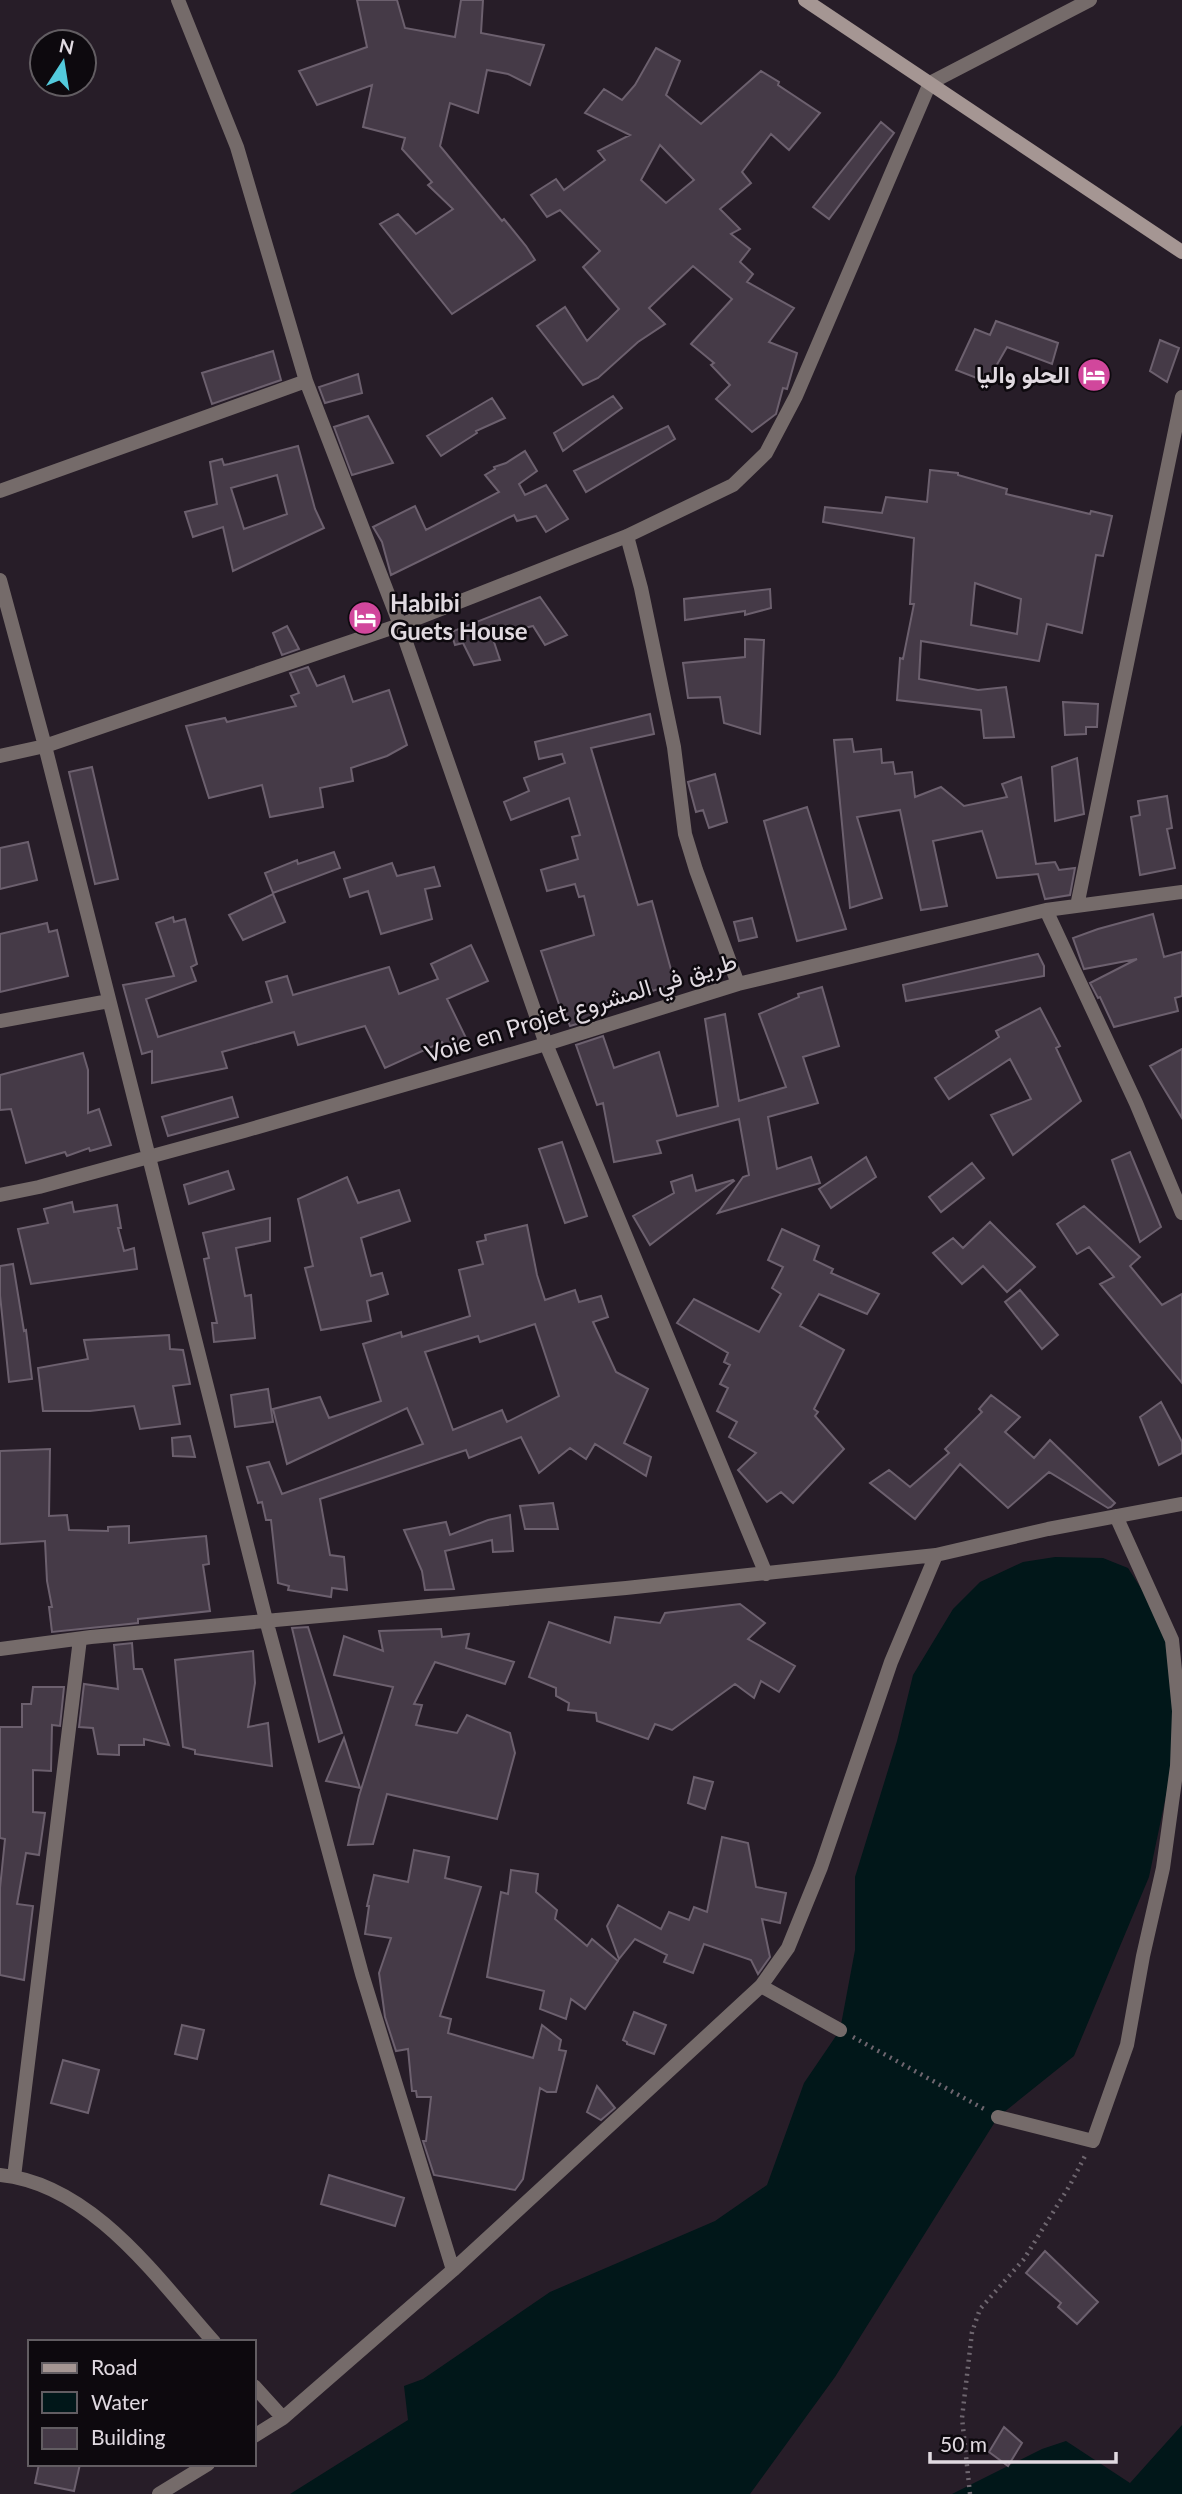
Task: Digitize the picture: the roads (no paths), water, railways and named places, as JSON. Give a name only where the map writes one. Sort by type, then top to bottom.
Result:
[{"type":"main road","points":[[805,0],[1182,252]]},
{"type":"street","points":[[178,0],[237,147],[306,381],[400,625],[546,1044],[766,1574]]},
{"type":"street","points":[[0,756],[45,746],[400,625],[627,537],[733,485],[766,453],[796,396],[930,83],[1090,0]]},
{"type":"street","points":[[0,491],[306,381]]},
{"type":"street","points":[[1077,906],[1182,397]]},
{"type":"street","points":[[627,537],[641,588],[674,747],[685,834],[738,984]]},
{"type":"street","points":[[0,580],[45,746],[266,1619],[362,1974],[453,2270]]},
{"type":"street","name":"Voie en Projet طريق في المشروع","points":[[0,1195],[148,1158],[546,1044],[738,984],[1046,911],[1182,892]]},
{"type":"street","points":[[1046,911],[1136,1103],[1182,1213]]},
{"type":"street","points":[[0,1021],[109,1001]]},
{"type":"street","points":[[0,1649],[266,1619],[766,1574],[936,1555],[1182,1504]]},
{"type":"street","points":[[998,2117],[1093,2141],[1127,2045],[1163,1868],[1177,1766],[1179,1711],[1172,1640],[1116,1516]]},
{"type":"street","points":[[256,2435],[283,2418],[453,2270],[761,1986],[788,1948],[821,1867],[891,1662],[936,1555]]},
{"type":"street","points":[[80,1639],[7,2176],[42,2185],[69,2198],[124,2241],[212,2340]]},
{"type":"street","points":[[761,1986],[840,2030]]},
{"type":"street","points":[[256,2388],[283,2418]]},
{"type":"street","points":[[159,2494],[205,2466]]},
{"type":"water","points":[[1055,1557],[1103,1558],[1128,1568],[1164,1634],[1182,1719],[1149,1877],[1074,2056],[998,2117],[835,2377],[750,2494],[290,2494],[408,2420],[404,2386],[423,2379],[550,2292],[715,2221],[767,2185],[804,2083],[840,2030],[855,1950],[855,1877],[897,1741],[913,1675],[953,1609],[980,1582],[1023,1562]]},
{"type":"water","points":[[1182,2425],[1182,2494],[952,2494],[1042,2449],[1066,2441],[1130,2483]]},
{"type":"place","name":"الحلو واليا","points":[[1094,375]]},
{"type":"place","name":"Habibi Guets House","points":[[365,618]]}]
